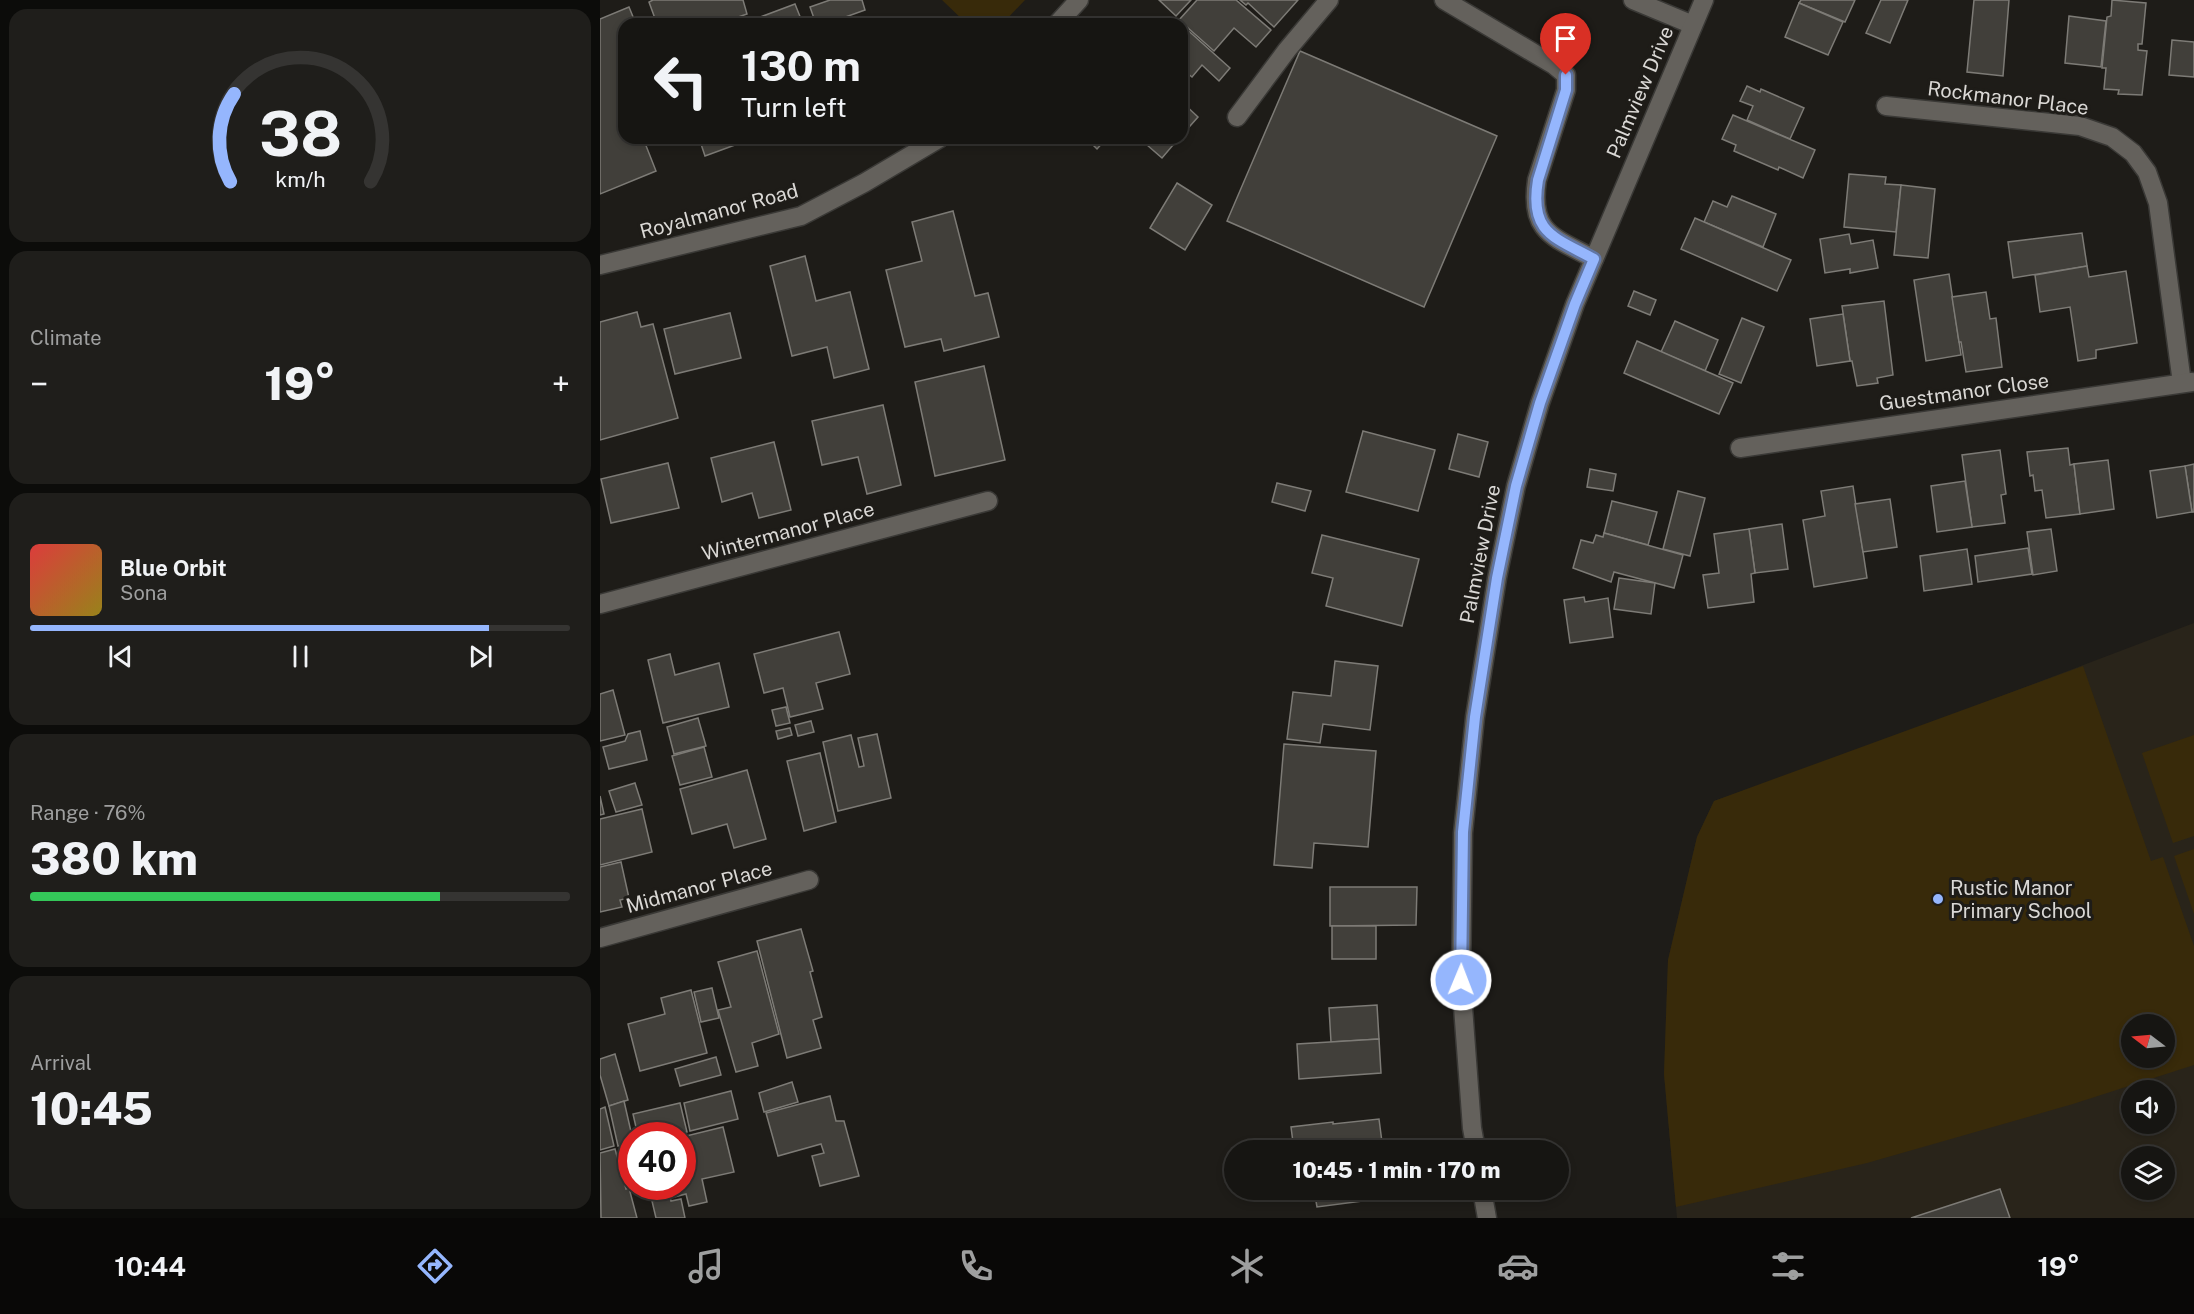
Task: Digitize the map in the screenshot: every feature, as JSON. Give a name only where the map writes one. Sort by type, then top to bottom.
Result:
[{"type":"street","points":[[1062,18],[1079,0]]},
{"type":"street","points":[[1238,117],[1287,50],[1329,0]]},
{"type":"street","points":[[1444,0],[1554,65],[1566,75],[1566,90],[1535,194],[1539,219],[1548,233],[1594,259]]},
{"type":"street","points":[[1633,0],[1693,25]]},
{"type":"street","name":"Palmview Drive","points":[[1474,1140],[1461,980],[1463,832],[1475,717],[1497,578],[1516,486],[1540,403],[1575,304],[1704,0]]},
{"type":"street","name":"Rockmanor Place","points":[[1886,106],[2080,126],[2112,137],[2133,153],[2147,172],[2158,203],[2188,382]]},
{"type":"street","name":"Royalmanor Road","points":[[600,265],[801,216],[864,183],[930,144]]},
{"type":"street","name":"Guestmanor Close","points":[[1740,448],[2188,382]]},
{"type":"street","name":"Wintermanor Place","points":[[600,604],[988,501]]},
{"type":"street","name":"Midmanor Place","points":[[600,938],[809,880]]},
{"type":"street","points":[[1484,1200],[1487,1218]]},
{"type":"shaded area","points":[[942,0],[1025,0],[1008,18],[961,18]]},
{"type":"shaded area","name":"Rustic Manor Primary School","points":[[2194,623],[2194,1218],[1677,1218],[1664,1074],[1668,960],[1697,837],[1714,801],[1881,742]]},
{"type":"shaded area","name":"Rustic Manor Primary School","points":[[2083,666],[2151,861],[2163,857],[2194,946],[2194,1065],[2147,1080],[2121,1080],[2121,1089],[1867,1163],[1676,1207],[1664,1074],[1668,960],[1697,837],[1714,801]]},
{"type":"shaded area","points":[[2194,735],[2194,836],[2173,843],[2142,753]]},
{"type":"shaded area","points":[[2194,849],[2194,914],[2174,856]]},
{"type":"building","points":[[653,0],[743,0],[747,14],[735,18],[655,18],[649,2]]},
{"type":"building","points":[[830,0],[862,0],[865,10],[843,18],[814,18],[810,7]]},
{"type":"building","points":[[1159,0],[1191,0],[1176,16]]},
{"type":"building","points":[[1197,0],[1236,0],[1271,30],[1256,47],[1234,28],[1214,51],[1188,28],[1188,18],[1181,18]]},
{"type":"building","points":[[1240,0],[1298,0],[1274,27],[1248,3],[1246,5]]},
{"type":"building","points":[[1801,0],[1855,0],[1845,22],[1799,3]]},
{"type":"building","points":[[1881,0],[1908,0],[1890,43],[1866,33]]},
{"type":"building","points":[[1974,0],[2009,0],[2003,76],[1967,72]]},
{"type":"building","points":[[2112,0],[2146,3],[2142,44],[2138,44],[2138,50],[2147,51],[2142,95],[2118,94],[2119,90],[2104,89],[2106,68],[2102,68],[2107,17],[2111,16]]},
{"type":"building","points":[[1799,3],[1843,22],[1828,55],[1785,37]]},
{"type":"building","points":[[795,4],[801,18],[758,18]]},
{"type":"building","points":[[629,7],[634,18],[618,18],[618,144],[645,144],[656,171],[600,194],[600,19]]},
{"type":"building","points":[[2069,16],[2106,21],[2101,67],[2065,63]]},
{"type":"building","points":[[1188,30],[1230,68],[1219,81],[1202,65],[1192,77],[1188,74]]},
{"type":"building","points":[[2172,40],[2194,42],[2194,77],[2169,75]]},
{"type":"building","points":[[1300,51],[1497,136],[1424,307],[1227,221]]},
{"type":"building","points":[[1747,86],[1760,92],[1761,89],[1804,108],[1790,139],[1747,120],[1753,106],[1740,101]]},
{"type":"building","points":[[1188,108],[1198,117],[1188,128]]},
{"type":"building","points":[[1733,115],[1815,150],[1803,178],[1734,151],[1736,145],[1722,139]]},
{"type":"building","points":[[701,144],[738,144],[705,156]]},
{"type":"building","points":[[1092,144],[1102,144],[1097,149]]},
{"type":"building","points":[[1146,144],[1174,144],[1162,158]]},
{"type":"building","points":[[1849,174],[1886,177],[1885,184],[1901,185],[1896,232],[1844,227]]},
{"type":"building","points":[[1177,183],[1212,205],[1185,250],[1150,228]]},
{"type":"building","points":[[1901,185],[1935,189],[1928,258],[1894,255]]},
{"type":"building","points":[[1732,196],[1776,214],[1763,247],[1704,222],[1713,201],[1727,207]]},
{"type":"building","points":[[953,211],[975,296],[988,293],[999,337],[944,351],[941,339],[905,347],[886,270],[922,261],[912,222]]},
{"type":"building","points":[[1695,218],[1791,260],[1777,291],[1681,249]]},
{"type":"building","points":[[2082,233],[2087,266],[2013,278],[2008,242]]},
{"type":"building","points":[[1849,234],[1851,244],[1873,240],[1878,268],[1850,273],[1850,269],[1825,273],[1820,239]]},
{"type":"building","points":[[805,256],[816,301],[850,292],[869,369],[834,378],[827,347],[792,356],[770,266]]},
{"type":"building","points":[[2087,266],[2089,277],[2126,271],[2137,343],[2096,350],[2096,358],[2078,361],[2070,307],[2040,312],[2035,275]]},
{"type":"building","points":[[1949,274],[1961,355],[1926,361],[1914,280]]},
{"type":"building","points":[[1634,291],[1656,300],[1650,315],[1628,306]]},
{"type":"building","points":[[1986,292],[1990,319],[1996,318],[2002,367],[1966,372],[1952,297]]},
{"type":"building","points":[[1884,301],[1893,375],[1877,378],[1878,383],[1857,386],[1852,361],[1850,361],[1842,306]]},
{"type":"building","points":[[637,312],[641,327],[653,324],[678,418],[600,440],[600,322]]},
{"type":"building","points":[[730,313],[741,358],[675,374],[664,329]]},
{"type":"building","points":[[1843,314],[1850,361],[1817,366],[1810,319]]},
{"type":"building","points":[[1742,318],[1764,327],[1741,383],[1719,374]]},
{"type":"building","points":[[1675,321],[1718,340],[1705,371],[1661,352]]},
{"type":"building","points":[[1637,341],[1733,383],[1719,414],[1624,373]]},
{"type":"building","points":[[984,366],[1005,460],[935,476],[915,382]]},
{"type":"building","points":[[883,405],[901,485],[867,494],[858,457],[822,465],[812,421]]},
{"type":"building","points":[[1363,431],[1435,450],[1418,511],[1346,492]]},
{"type":"building","points":[[1458,434],[1488,442],[1479,477],[1449,469]]},
{"type":"building","points":[[774,442],[791,510],[759,518],[752,493],[722,502],[711,458]]},
{"type":"building","points":[[2068,448],[2070,465],[2074,464],[2080,514],[2046,518],[2042,490],[2035,491],[2033,475],[2030,476],[2027,452]]},
{"type":"building","points":[[2000,450],[2006,494],[2001,495],[2005,523],[1972,527],[1962,455]]},
{"type":"building","points":[[2108,460],[2114,509],[2080,514],[2074,464]]},
{"type":"building","points":[[668,463],[679,508],[611,523],[601,479]]},
{"type":"building","points":[[2194,464],[2194,512],[2192,512],[2185,466]]},
{"type":"building","points":[[2185,466],[2192,512],[2157,518],[2150,471]]},
{"type":"building","points":[[1590,469],[1616,474],[1613,491],[1587,487]]},
{"type":"building","points":[[1965,481],[1972,527],[1937,532],[1931,486]]},
{"type":"building","points":[[1277,483],[1311,491],[1305,511],[1272,502]]},
{"type":"building","points":[[1853,486],[1867,578],[1814,587],[1803,520],[1825,516],[1821,491]]},
{"type":"building","points":[[1678,491],[1705,498],[1690,556],[1663,549]]},
{"type":"building","points":[[1890,499],[1897,547],[1863,552],[1855,504]]},
{"type":"building","points":[[1612,501],[1657,512],[1648,545],[1604,533]]},
{"type":"building","points":[[1782,524],[1788,569],[1755,573],[1749,529]]},
{"type":"building","points":[[1749,529],[1755,573],[1751,574],[1754,602],[1708,608],[1703,575],[1719,573],[1714,534]]},
{"type":"building","points":[[2051,529],[2057,571],[2033,575],[2027,532]]},
{"type":"building","points":[[1604,533],[1683,555],[1674,588],[1614,572],[1611,582],[1573,568],[1581,540],[1593,543],[1596,535],[1603,537]]},
{"type":"building","points":[[1322,535],[1419,559],[1402,626],[1326,606],[1333,578],[1312,573]]},
{"type":"building","points":[[2028,548],[2032,574],[1978,582],[1975,556]]},
{"type":"building","points":[[1967,549],[1972,584],[1924,591],[1920,556]]},
{"type":"building","points":[[1619,578],[1655,583],[1651,614],[1614,609]]},
{"type":"building","points":[[1584,597],[1585,602],[1608,598],[1613,637],[1570,643],[1564,600]]},
{"type":"building","points":[[839,632],[850,674],[816,683],[823,709],[790,717],[783,688],[764,693],[754,654]]},
{"type":"building","points":[[670,654],[675,675],[719,663],[729,707],[663,723],[648,660]]},
{"type":"building","points":[[1335,661],[1378,666],[1370,730],[1323,724],[1320,743],[1287,739],[1293,692],[1331,696]]},
{"type":"building","points":[[613,690],[625,735],[600,741],[600,694]]},
{"type":"building","points":[[786,707],[790,723],[776,726],[772,710]]},
{"type":"building","points":[[698,718],[706,746],[674,754],[667,727]]},
{"type":"building","points":[[811,721],[814,732],[798,736],[795,725]]},
{"type":"building","points":[[790,728],[792,735],[778,739],[776,731]]},
{"type":"building","points":[[640,731],[647,760],[609,769],[603,747],[625,741],[628,734]]},
{"type":"building","points":[[877,734],[891,798],[838,811],[823,742],[851,735],[859,767],[864,766],[858,738]]},
{"type":"building","points":[[1284,744],[1376,751],[1368,847],[1314,843],[1312,868],[1274,865]]},
{"type":"building","points":[[704,747],[712,777],[680,785],[672,756]]},
{"type":"building","points":[[820,753],[836,822],[804,831],[787,761]]},
{"type":"building","points":[[747,770],[766,839],[734,848],[727,824],[692,834],[680,789]]},
{"type":"building","points":[[635,783],[642,805],[616,812],[609,791]]},
{"type":"building","points":[[600,796],[604,814],[600,815]]},
{"type":"building","points":[[642,809],[652,852],[600,865],[600,819]]},
{"type":"building","points":[[621,862],[629,898],[620,900],[622,907],[600,912],[600,867]]},
{"type":"building","points":[[1330,887],[1417,887],[1416,925],[1330,926]]},
{"type":"building","points":[[1332,926],[1376,926],[1376,959],[1332,959]]},
{"type":"building","points":[[801,929],[813,971],[810,972],[822,1017],[813,1020],[821,1048],[787,1058],[757,941]]},
{"type":"building","points":[[757,951],[779,1034],[752,1043],[758,1066],[736,1072],[718,1010],[731,1007],[718,962]]},
{"type":"building","points":[[712,988],[719,1018],[701,1022],[694,992]]},
{"type":"building","points":[[691,990],[707,1053],[640,1071],[628,1024],[665,1014],[661,998]]},
{"type":"building","points":[[1377,1005],[1379,1039],[1331,1042],[1329,1008]]},
{"type":"building","points":[[1379,1039],[1381,1073],[1299,1079],[1297,1044]]},
{"type":"building","points":[[615,1054],[628,1100],[609,1106],[600,1075],[600,1059]]},
{"type":"building","points":[[716,1057],[721,1075],[680,1086],[675,1069]]},
{"type":"building","points":[[792,1082],[798,1102],[764,1112],[759,1093]]},
{"type":"building","points":[[731,1091],[738,1119],[696,1130],[696,1122],[688,1122],[684,1103]]},
{"type":"building","points":[[830,1096],[836,1121],[844,1121],[859,1176],[820,1186],[812,1156],[824,1153],[821,1144],[778,1156],[766,1113]]},
{"type":"building","points":[[624,1101],[629,1122],[618,1122],[618,1146],[609,1106]]},
{"type":"building","points":[[680,1103],[685,1122],[635,1122],[633,1114]]},
{"type":"building","points":[[605,1107],[614,1146],[600,1150],[600,1109]]},
{"type":"building","points":[[1379,1119],[1382,1140],[1293,1140],[1291,1127],[1333,1122],[1333,1124]]},
{"type":"building","points":[[723,1127],[734,1172],[702,1179],[707,1202],[689,1206],[688,1200],[696,1200],[696,1134]]},
{"type":"building","points":[[615,1149],[618,1160],[618,1200],[632,1200],[637,1218],[601,1218],[600,1153]]},
{"type":"building","points":[[2000,1189],[2010,1218],[1911,1218]]},
{"type":"building","points":[[681,1200],[685,1218],[656,1218],[652,1201]]},
{"type":"building","points":[[1316,1200],[1370,1200],[1317,1207]]},
{"type":"place","name":"Rustic Manor Primary School","points":[[1938,899]]},
{"type":"route","points":[[1461,980],[1463,832],[1475,717],[1497,578],[1516,486],[1540,403],[1575,304],[1594,259],[1548,233],[1539,219],[1535,194],[1566,90],[1566,75]]}]
